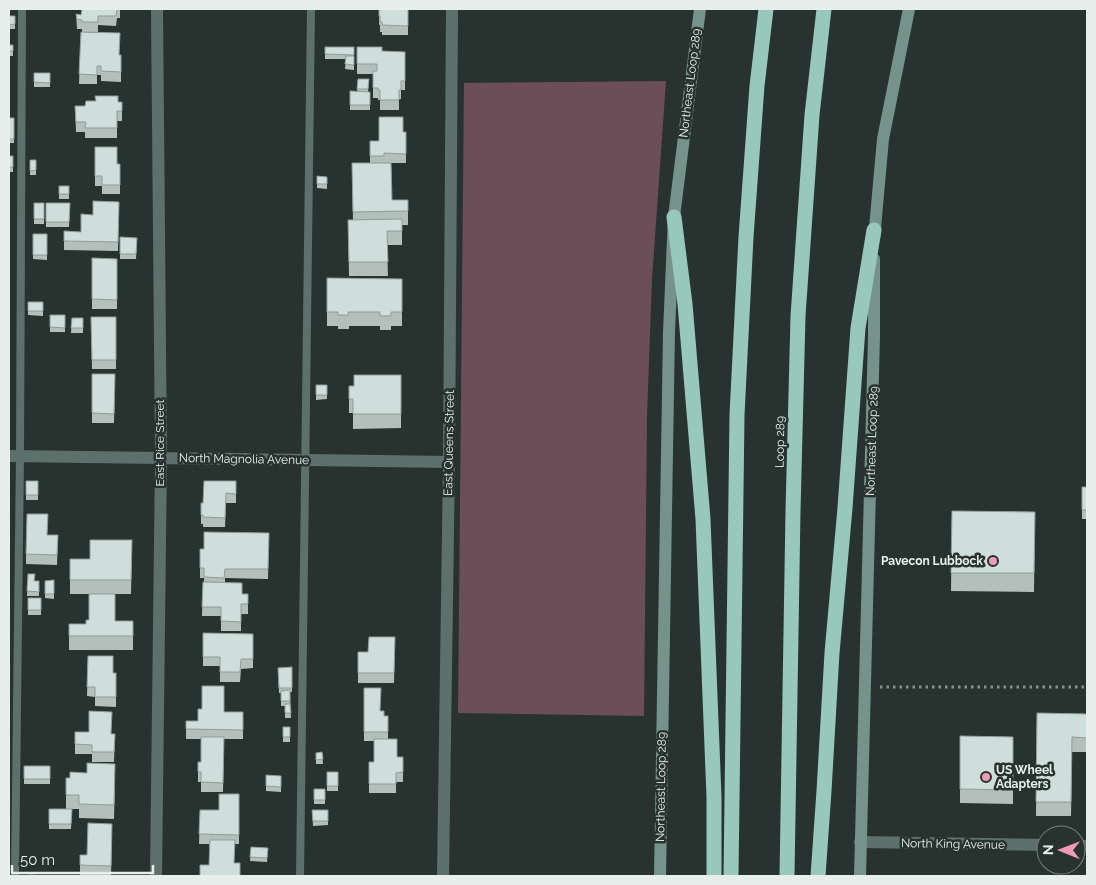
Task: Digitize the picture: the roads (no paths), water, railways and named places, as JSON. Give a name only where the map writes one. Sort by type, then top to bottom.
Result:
[{"type":"highway","points":[[731,876],[737,415],[746,228],[757,86],[766,9]]},
{"type":"highway","name":"Loop 289","points":[[787,876],[798,316],[812,115],[824,9]]},
{"type":"highway","points":[[674,217],[685,304],[703,519],[714,796],[714,876]]},
{"type":"highway","points":[[818,876],[832,653],[858,328],[874,230]]},
{"type":"main road","name":"Northeast Loop 289","points":[[660,876],[669,332],[674,217],[700,9]]},
{"type":"main road","name":"Northeast Loop 289","points":[[860,876],[874,336],[874,230],[883,139],[909,9]]},
{"type":"street","name":"East Rice Street","points":[[156,876],[161,458],[157,9]]},
{"type":"street","name":"East Queens Street","points":[[443,876],[449,462],[452,9]]},
{"type":"street","name":"North Magnolia Avenue","points":[[15,456],[449,462]]},
{"type":"street","name":"North King Avenue","points":[[860,842],[1036,846]]},
{"type":"lane","points":[[15,876],[15,456],[22,9]]},
{"type":"lane","points":[[300,876],[311,9]]},
{"type":"place","name":"Pavecon Lubbock","points":[[993,561]]},
{"type":"place","name":"US Wheel Adapters","points":[[986,777]]}]
